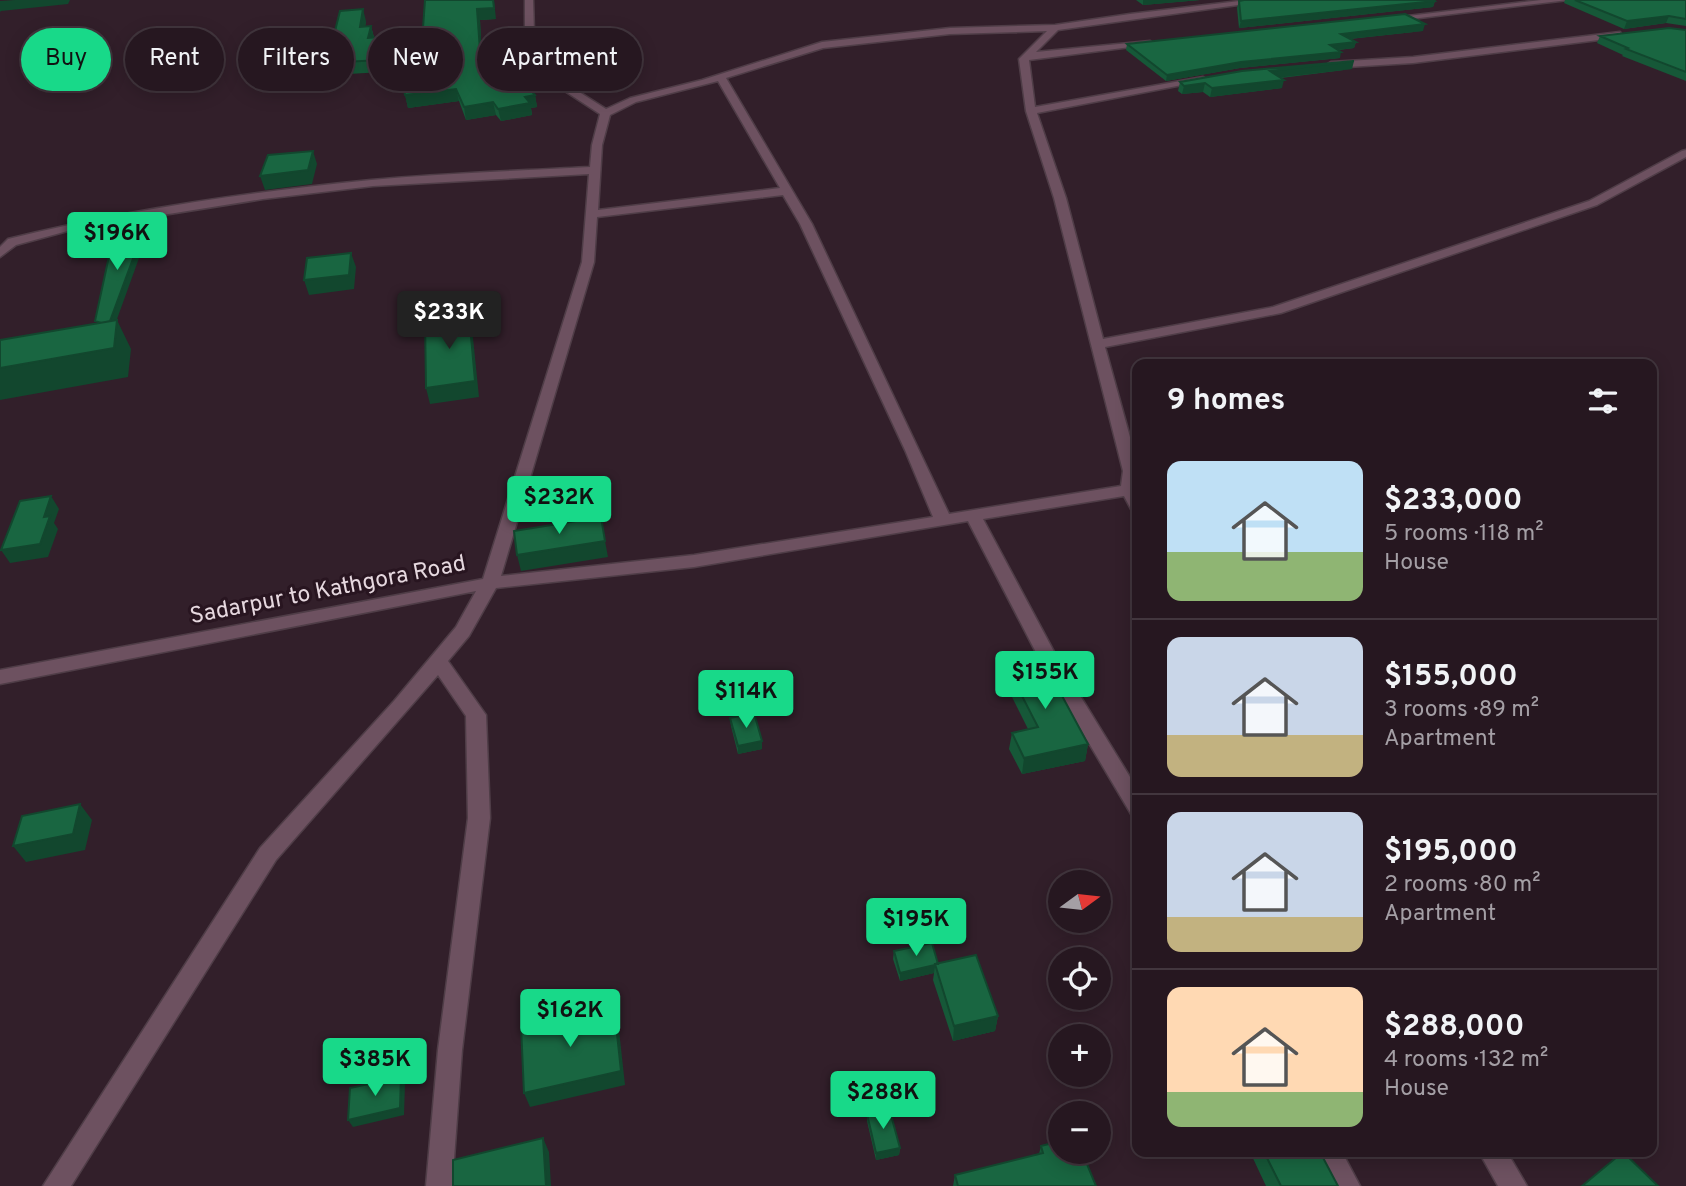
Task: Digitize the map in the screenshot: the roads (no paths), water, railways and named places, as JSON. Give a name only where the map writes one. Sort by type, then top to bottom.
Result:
[{"type":"street","points":[[529,0],[530,65],[605,113],[633,100],[721,77],[822,45],[950,31],[1055,28],[1130,16],[1269,0]]},
{"type":"street","points":[[1374,20],[1564,0]]},
{"type":"street","points":[[1055,28],[1024,59],[1031,111],[1060,198],[1131,471],[1129,490],[1132,496]]},
{"type":"street","points":[[1322,65],[1413,60],[1626,34]]},
{"type":"street","points":[[1028,55],[1164,43]]},
{"type":"street","points":[[721,77],[806,224],[943,520]]},
{"type":"street","points":[[1031,111],[1216,78]]},
{"type":"street","name":"Sadarpur to Kathgora Road","points":[[0,677],[490,583],[588,262],[597,145],[605,113]]},
{"type":"street","points":[[1098,344],[1276,310],[1592,203],[1686,153]]},
{"type":"street","points":[[0,253],[12,242],[75,226],[262,196],[373,183],[595,170]]},
{"type":"street","points":[[591,214],[786,191]]},
{"type":"street","points":[[57,1186],[268,854],[463,631],[490,583],[694,561],[1129,490]]},
{"type":"street","points":[[974,515],[1021,610],[1081,718],[1132,799]]},
{"type":"street","points":[[438,661],[476,715],[479,817],[450,1050],[439,1186]]},
{"type":"street","points":[[1331,1157],[1347,1186]]},
{"type":"street","points":[[1495,1157],[1514,1186]]}]
